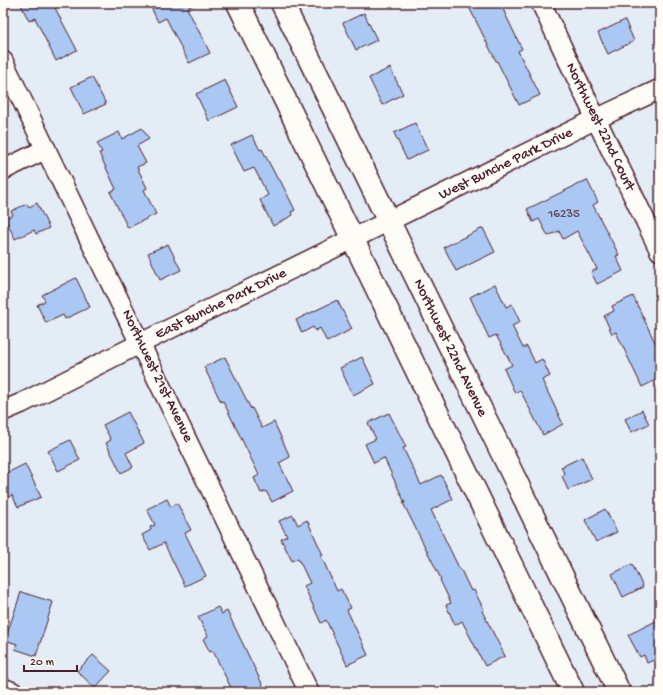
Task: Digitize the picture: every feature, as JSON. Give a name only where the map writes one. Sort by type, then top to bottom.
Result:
[{"type":"main road","points":[[238,3],[572,692]]},
{"type":"main road","name":"Northwest 22nd Avenue","points":[[282,3],[619,692]]},
{"type":"street","name":"Northwest 22nd Court","points":[[541,3],[660,251]]},
{"type":"street","name":"Northwest 21st Avenue","points":[[3,61],[310,692]]},
{"type":"street","name":"West Bunche Park Drive","points":[[352,239],[660,89]]},
{"type":"street","points":[[3,170],[46,149]]},
{"type":"street","name":"East Bunche Park Drive","points":[[3,411],[22,403],[352,239]]},
{"type":"street","points":[[3,688],[13,692]]},
{"type":"building","points":[[20,3],[65,3],[55,8],[77,50],[56,61],[35,18],[29,21]]},
{"type":"building","points":[[149,3],[197,3],[187,8],[210,53],[189,63],[166,18],[158,22]]},
{"type":"building","points":[[467,3],[500,3],[522,49],[518,51],[540,95],[519,105]]},
{"type":"building","points":[[364,13],[377,40],[356,50],[343,23]]},
{"type":"building","points":[[625,20],[634,41],[608,54],[598,33]]},
{"type":"building","points":[[390,68],[403,94],[382,105],[369,78]]},
{"type":"building","points":[[92,77],[106,104],[84,114],[71,87]]},
{"type":"building","points":[[225,80],[238,107],[209,121],[196,94]]},
{"type":"building","points":[[415,123],[428,150],[407,160],[394,133]]},
{"type":"building","points":[[142,128],[149,139],[137,146],[146,163],[137,167],[147,188],[144,190],[156,214],[128,228],[110,192],[116,189],[99,153],[102,152],[97,143],[119,132],[122,139]]},
{"type":"building","points":[[252,135],[260,150],[262,149],[278,180],[280,180],[295,210],[291,212],[293,215],[273,226],[260,200],[268,195],[254,168],[244,172],[231,145]]},
{"type":"building","points":[[587,180],[598,202],[593,205],[619,255],[616,256],[623,271],[597,284],[591,272],[597,269],[577,231],[563,239],[559,231],[548,236],[539,219],[533,222],[527,209]]},
{"type":"building","points":[[37,203],[49,228],[36,234],[34,230],[15,239],[5,218],[13,215],[11,211],[27,204],[29,207]]},
{"type":"building","points":[[483,228],[495,252],[456,271],[444,247]]},
{"type":"building","points":[[168,244],[181,270],[160,280],[148,253]]},
{"type":"building","points":[[76,278],[90,307],[65,319],[63,315],[46,323],[37,305],[45,301],[42,295]]},
{"type":"building","points":[[495,284],[506,307],[512,304],[520,322],[512,326],[523,348],[527,346],[535,363],[542,359],[550,376],[542,380],[563,424],[543,435],[520,390],[515,393],[504,369],[512,365],[496,335],[489,338],[470,297]]},
{"type":"building","points":[[633,296],[660,353],[660,378],[642,387],[616,332],[612,334],[604,316],[614,311],[612,306]]},
{"type":"building","points":[[337,300],[352,329],[327,342],[320,328],[315,331],[313,327],[302,333],[296,320]]},
{"type":"building","points":[[225,357],[262,428],[274,422],[290,457],[279,463],[293,491],[272,502],[266,491],[261,493],[254,478],[259,475],[223,401],[221,402],[204,367]]},
{"type":"building","points":[[362,357],[375,384],[353,395],[340,368]]},
{"type":"building","points":[[642,410],[649,424],[631,432],[625,419]]},
{"type":"building","points":[[128,412],[144,443],[126,453],[133,467],[121,473],[106,443],[111,440],[103,425]]},
{"type":"building","points":[[389,413],[406,447],[403,448],[421,485],[441,475],[453,499],[431,510],[471,591],[474,590],[484,610],[482,611],[505,656],[485,666],[462,621],[455,625],[446,605],[451,603],[440,580],[441,579],[403,503],[405,503],[384,458],[374,463],[365,444],[376,439],[368,423]]},
{"type":"building","points":[[70,440],[80,460],[58,471],[48,451]]},
{"type":"building","points":[[582,457],[592,479],[568,490],[562,476],[565,475],[561,467]]},
{"type":"building","points":[[25,464],[41,497],[18,507],[12,495],[3,500],[3,475]]},
{"type":"building","points":[[167,499],[171,507],[177,503],[191,530],[185,533],[206,576],[185,586],[164,543],[150,550],[142,535],[151,530],[150,527],[155,525],[147,509]]},
{"type":"building","points":[[605,509],[617,532],[596,542],[585,520]]},
{"type":"building","points":[[293,515],[298,525],[307,520],[337,591],[341,589],[351,608],[347,610],[368,655],[347,665],[326,620],[321,623],[304,586],[310,583],[298,558],[292,561],[281,539],[287,536],[279,521]]},
{"type":"building","points":[[632,564],[643,587],[623,597],[612,574]]},
{"type":"building","points":[[21,592],[53,602],[36,656],[15,649],[17,644],[5,640]]},
{"type":"building","points":[[218,607],[222,614],[227,611],[266,692],[233,692],[213,651],[210,652],[203,639],[208,636],[198,617]]},
{"type":"building","points":[[660,619],[660,657],[647,663],[644,655],[640,657],[628,635]]},
{"type":"building","points":[[93,655],[111,671],[95,688],[77,671]]}]
